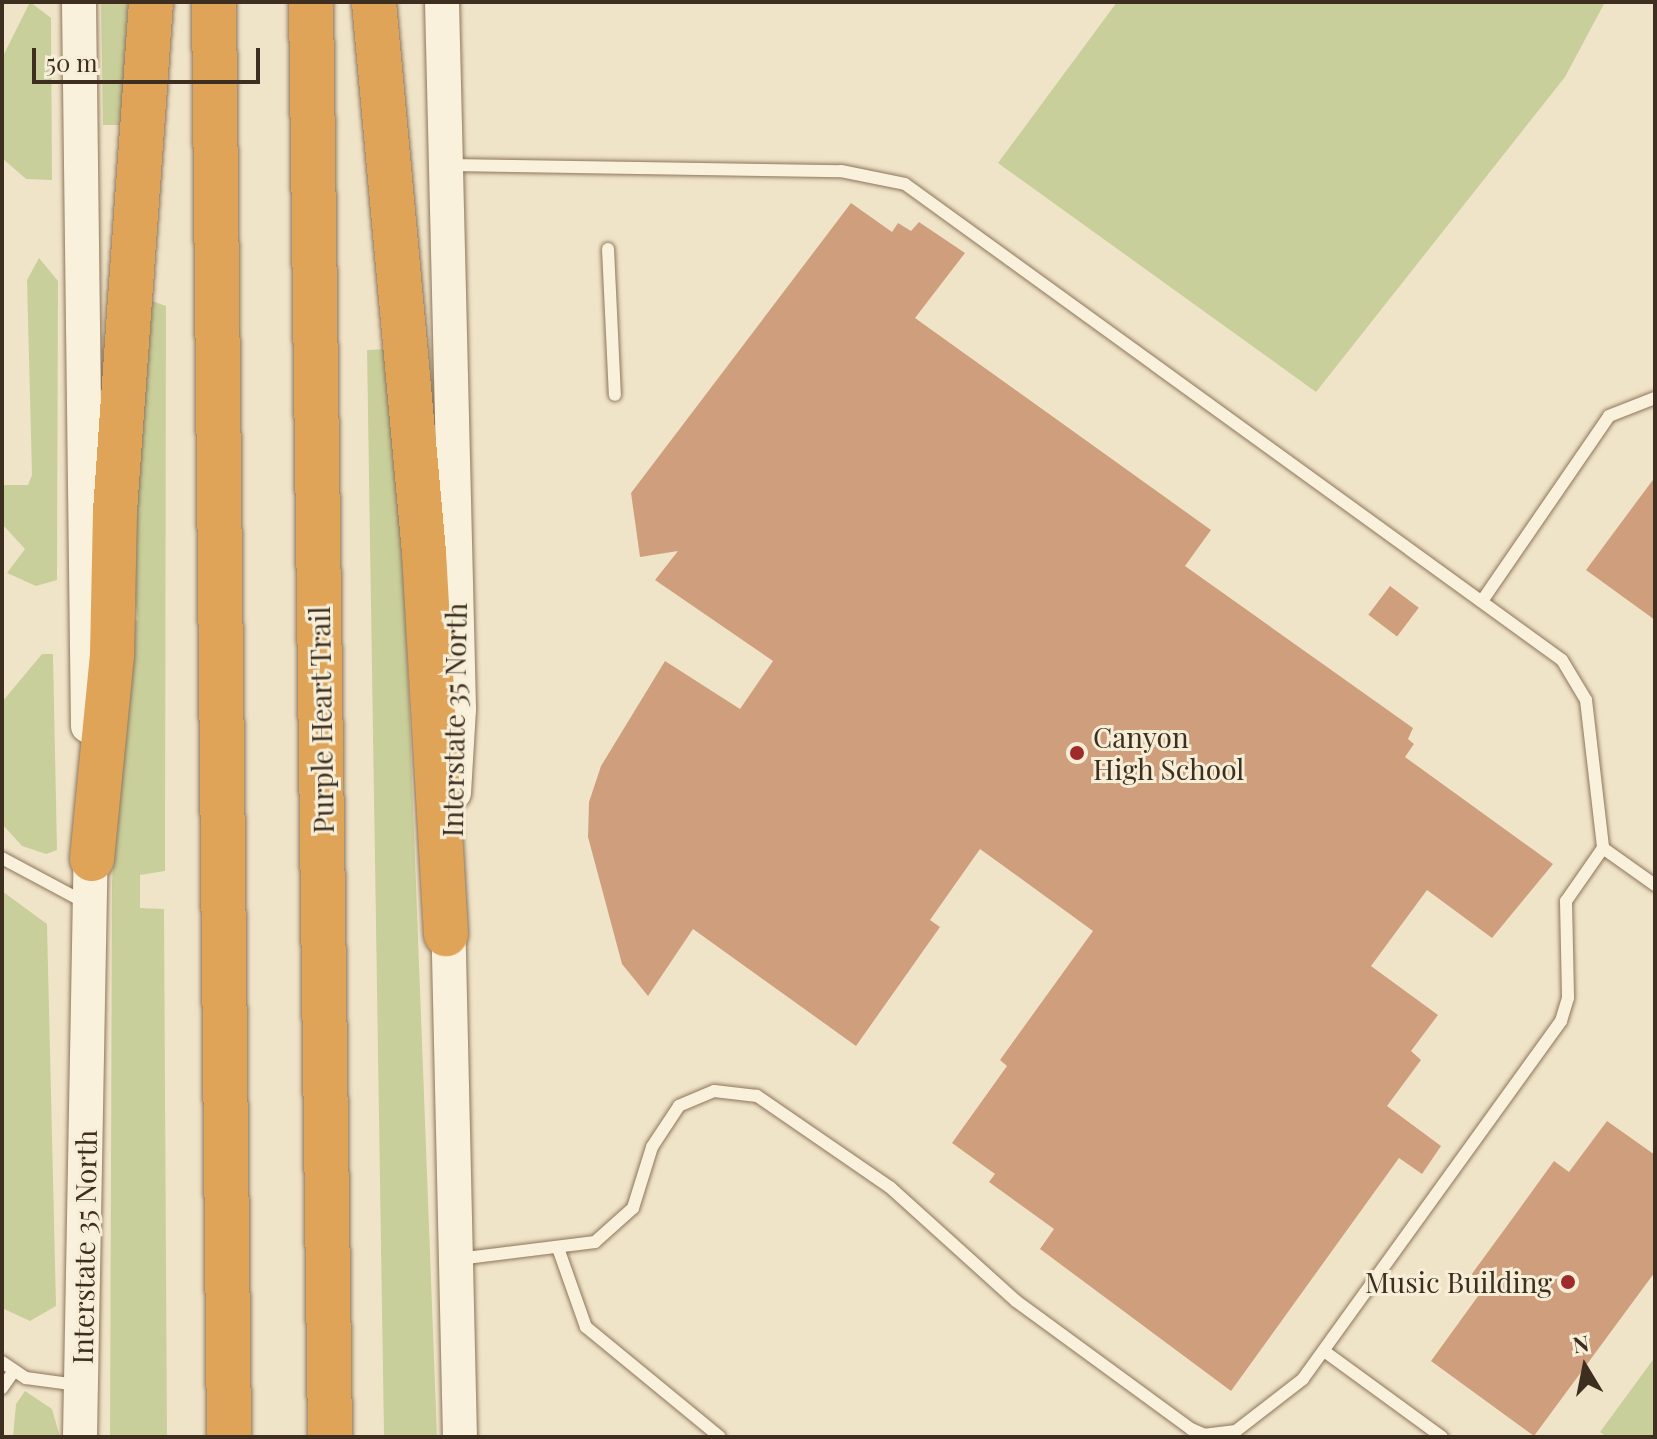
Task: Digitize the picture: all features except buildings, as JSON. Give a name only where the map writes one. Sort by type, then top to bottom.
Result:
[{"type":"highway","points":[[92,859],[112,655],[115,511],[151,2]]},
{"type":"highway","points":[[214,2],[229,1437]]},
{"type":"highway","name":"Purple Heart Trail","points":[[311,2],[330,1437]]},
{"type":"highway","points":[[374,2],[424,553],[446,934]]},
{"type":"main road","name":"Interstate 35 North","points":[[79,2],[92,859],[80,1437]]},
{"type":"main road","name":"Interstate 35 North","points":[[442,2],[459,709],[446,934],[460,1437]]},
{"type":"lane","points":[[447,165],[841,171],[905,184],[1482,601],[1576,676],[1590,724],[1603,848],[1566,901],[1568,998],[1561,1021],[1303,1379],[1252,1424],[1221,1435],[1191,1429],[1016,1301],[956,1241],[757,1096],[696,1095],[658,1134],[627,1217],[595,1242],[453,1259]]},
{"type":"lane","points":[[608,249],[615,395]]},
{"type":"lane","points":[[1482,601],[1609,416],[1655,398]]},
{"type":"lane","points":[[1603,848],[1655,885]]},
{"type":"lane","points":[[2,858],[91,906]]},
{"type":"lane","points":[[558,1248],[586,1327],[720,1437]]},
{"type":"lane","points":[[1324,1351],[1442,1437]]},
{"type":"lane","points":[[2,1362],[14,1371],[52,1385],[81,1385]]},
{"type":"lane","points":[[2,1388],[14,1371]]},
{"type":"green space","points":[[30,2],[51,18],[52,180],[26,179],[2,158],[2,58]]},
{"type":"green space","points":[[101,2],[128,2],[123,125],[103,125]]},
{"type":"green space","points":[[1117,2],[1605,2],[1565,77],[1316,392],[998,163]]},
{"type":"green space","points":[[39,258],[58,281],[57,580],[36,586],[7,573],[25,549],[2,524],[2,485],[28,485],[32,475],[27,280]]},
{"type":"green space","points":[[149,300],[166,306],[165,871],[140,875],[140,908],[164,909],[167,1437],[110,1437],[112,883],[127,624],[138,620],[135,597],[124,595]]},
{"type":"green space","points":[[388,349],[399,438],[437,1437],[384,1437],[367,350]]},
{"type":"green space","points":[[42,654],[53,654],[57,850],[46,854],[22,846],[2,824],[2,702]]},
{"type":"green space","points":[[2,891],[47,924],[56,1306],[30,1321],[2,1308]]},
{"type":"green space","points":[[1655,1357],[1655,1437],[1607,1437],[1600,1432]]},
{"type":"green space","points":[[25,1391],[52,1409],[60,1437],[13,1437],[16,1404]]},
{"type":"place","name":"Canyon High School","points":[[1077,753]]},
{"type":"place","name":"Music Building","points":[[1568,1282]]}]
